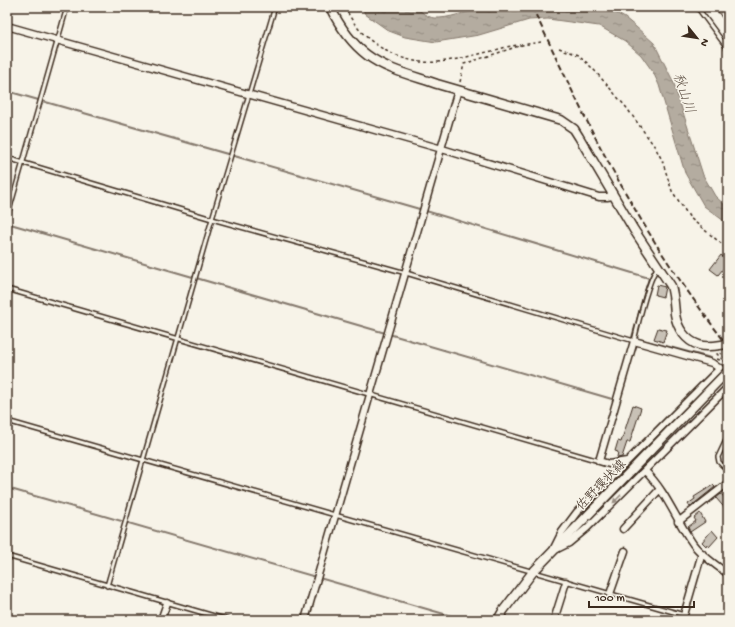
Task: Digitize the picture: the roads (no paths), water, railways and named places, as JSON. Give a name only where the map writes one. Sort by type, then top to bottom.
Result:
[{"type":"street","points":[[330,7],[337,23],[352,41],[366,54],[380,63],[400,72],[561,120],[568,124],[579,137],[612,196],[671,286],[674,296],[678,328],[689,339],[699,345],[708,346],[728,344]]},
{"type":"street","points":[[7,26],[442,149],[599,197],[612,196]]},
{"type":"street","points":[[305,620],[458,90]]},
{"type":"street","points":[[629,462],[609,464],[599,461],[634,341],[712,363],[724,370],[728,375]]},
{"type":"street","points":[[695,357],[699,345]]},
{"type":"street","points":[[552,551],[570,518],[629,462],[670,419],[724,370]]},
{"type":"street","name":"佐野環状線","points":[[498,620],[503,611],[532,573],[651,450],[724,370]]},
{"type":"street","points":[[552,551],[568,543],[587,528],[728,387]]},
{"type":"street","points":[[644,471],[660,489],[678,522],[694,545],[728,574]]},
{"type":"street","points":[[678,522],[728,483]]},
{"type":"street","points":[[624,529],[660,489]]},
{"type":"street","points":[[610,594],[624,551]]},
{"type":"street","points":[[686,618],[702,553]]},
{"type":"street","points":[[554,620],[566,582]]},
{"type":"street","points":[[161,620],[167,603]]},
{"type":"lane","points":[[7,218],[67,7]]},
{"type":"lane","points":[[107,586],[212,219],[275,7]]},
{"type":"lane","points":[[697,7],[728,49]]},
{"type":"lane","points":[[7,158],[212,219],[406,273],[634,341],[650,282],[655,270],[658,267]]},
{"type":"lane","points":[[7,289],[599,461]]},
{"type":"lane","points":[[670,419],[682,432]]},
{"type":"lane","points":[[7,421],[532,573],[610,594],[686,618]]},
{"type":"lane","points":[[728,436],[718,457],[719,462],[728,471]]},
{"type":"lane","points":[[7,556],[228,620]]},
{"type":"water","points":[[362,7],[416,7],[429,17],[440,18],[474,11],[494,9],[596,7],[609,9],[625,18],[654,43],[673,81],[703,175],[715,196],[728,208],[728,224],[704,206],[685,173],[659,85],[653,72],[641,55],[625,41],[599,26],[548,19],[529,20],[479,35],[436,42],[405,37],[389,31],[365,14]]},
{"type":"waterway","points":[[7,91],[416,208],[649,278],[632,337],[711,358]]},
{"type":"waterway","points":[[7,223],[612,399]]},
{"type":"waterway","points":[[7,488],[465,620]]},
{"type":"railway","points":[[532,7],[590,127],[639,216],[675,273],[728,346]]},
{"type":"water label","name":"秋山川","points":[[685,93]]}]
